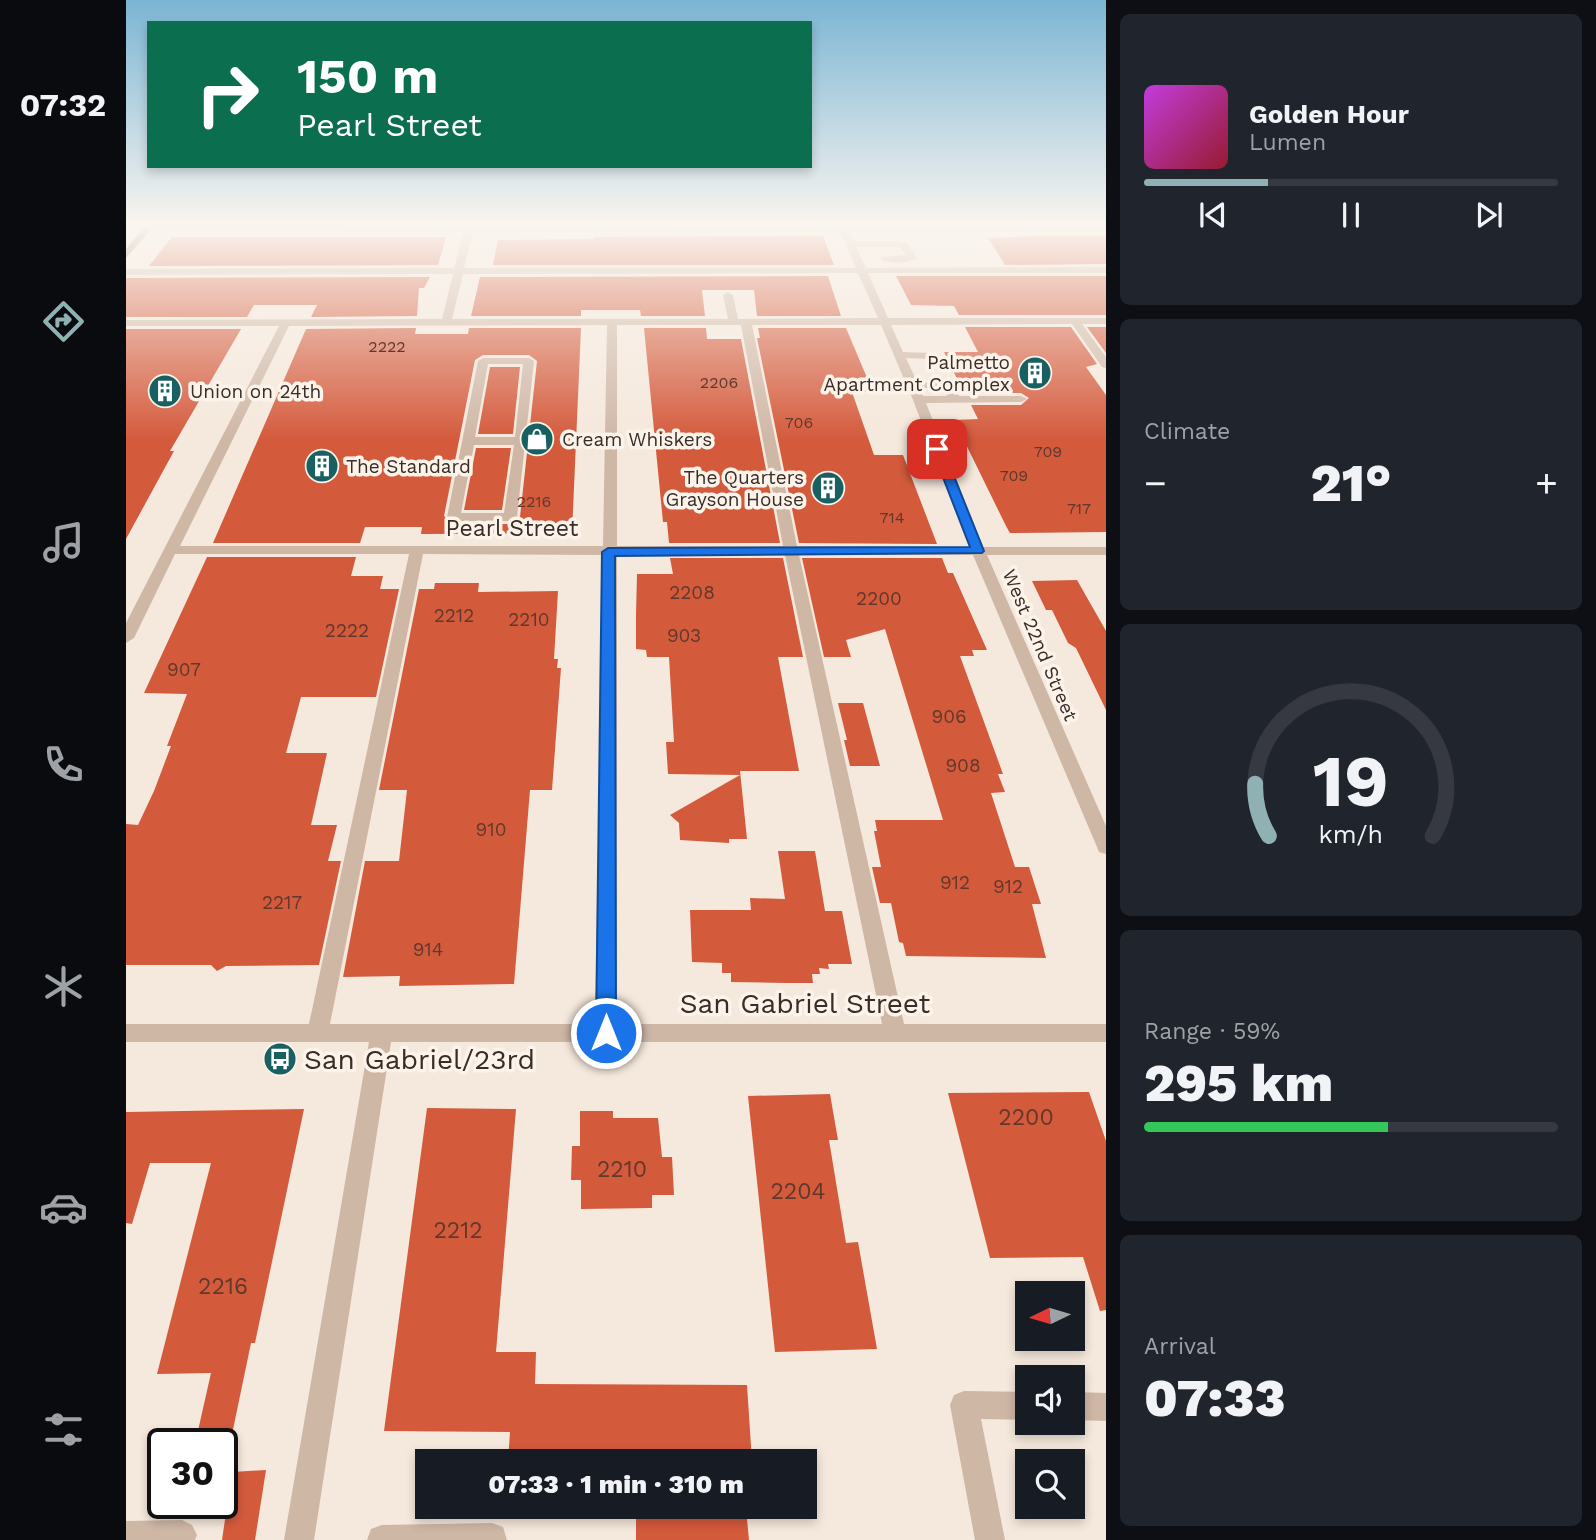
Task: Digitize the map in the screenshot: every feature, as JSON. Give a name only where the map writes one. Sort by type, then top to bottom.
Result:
[{"type":"street","points":[[446,322],[452,297]]},
{"type":"street","points":[[730,297],[740,322],[895,1033]]},
{"type":"street","name":"West 22nd Street","points":[[874,297],[919,400],[978,551],[1106,847]]},
{"type":"street","points":[[1075,321],[1106,365]]},
{"type":"street","points":[[126,323],[1106,321]]},
{"type":"street","points":[[126,638],[286,322]]},
{"type":"street","points":[[606,1033],[612,322]]},
{"type":"street","points":[[900,355],[931,356]]},
{"type":"street","points":[[483,361],[529,361],[522,441],[510,517],[454,517],[468,441],[483,361]]},
{"type":"street","points":[[912,385],[947,385],[955,400]]},
{"type":"street","points":[[919,400],[1021,399]]},
{"type":"street","points":[[468,441],[522,441]]},
{"type":"street","name":"Pearl Street","points":[[170,550],[1105,553]]},
{"type":"street","points":[[318,1031],[417,551]]},
{"type":"street","points":[[299,1540],[382,1032]]},
{"type":"street","name":"San Gabriel Street","points":[[126,1033],[1106,1033]]},
{"type":"street","points":[[990,1540],[964,1405],[1015,1406]]},
{"type":"street","points":[[1085,1406],[1106,1407]]},
{"type":"street","points":[[126,1536],[183,1535]]},
{"type":"street","points":[[382,1540],[492,1540]]},
{"type":"building","points":[[126,297],[418,297],[417,316],[311,317],[317,305],[254,305],[247,317],[126,317]]},
{"type":"building","points":[[475,297],[703,297],[705,316],[641,316],[640,310],[581,310],[581,316],[471,316]]},
{"type":"building","points":[[755,297],[835,297],[841,316],[757,316]]},
{"type":"building","points":[[907,297],[1106,297],[1106,315],[959,315],[954,306],[911,305]]},
{"type":"building","points":[[965,327],[1071,327],[1097,364],[1086,367],[1106,395],[1106,532],[1010,533],[954,420],[978,419],[971,405],[1021,405],[1029,398],[1021,393],[964,393],[944,352],[978,352]]},
{"type":"building","points":[[1087,327],[1106,327],[1106,353]]},
{"type":"building","points":[[416,328],[415,334],[468,334],[469,328],[581,328],[572,533],[421,534],[422,527],[365,527],[360,543],[213,543],[306,329]],"holes":[[[483,355],[529,355],[537,361],[520,517],[510,524],[454,524],[444,516],[475,360]]]},
{"type":"building","points":[[644,328],[706,328],[707,339],[741,339],[780,543],[669,543],[667,522],[663,522]]},
{"type":"building","points":[[758,328],[846,328],[873,392],[852,392],[874,455],[903,455],[937,544],[799,543],[757,338],[760,338]]},
{"type":"building","name":"Union on 24th","points":[[126,329],[241,329],[170,451],[174,451],[126,539]]},
{"type":"building","points":[[490,367],[520,367],[513,434],[478,434]]},
{"type":"building","points":[[476,448],[511,448],[502,510],[464,510]]},
{"type":"building","points":[[207,557],[356,557],[351,576],[383,576],[380,589],[399,589],[376,697],[301,697],[286,753],[327,753],[311,825],[337,825],[328,861],[341,861],[319,965],[226,966],[217,971],[211,965],[126,965],[126,824],[138,825],[154,791],[171,746],[167,746],[187,694],[144,693]]},
{"type":"building","points":[[670,558],[783,558],[803,657],[778,657],[799,771],[740,771],[747,839],[729,839],[729,843],[680,840],[679,823],[670,815],[740,775],[668,774],[666,742],[674,742],[669,657],[647,657],[646,650],[636,649],[636,615],[637,574],[673,574]]},
{"type":"building","points":[[802,558],[942,558],[948,573],[953,573],[987,650],[972,650],[974,656],[960,656],[1003,774],[998,774],[1005,792],[991,793],[1015,867],[1029,867],[1041,904],[1032,904],[1046,958],[906,956],[903,943],[899,942],[891,903],[880,903],[872,867],[881,867],[874,831],[877,831],[875,820],[943,820],[885,629],[846,640],[851,657],[824,657]]},
{"type":"building","points":[[1077,580],[1106,631],[1106,710],[1076,648],[1068,643],[1052,610],[1046,610],[1032,581]]},
{"type":"building","points":[[435,583],[479,583],[478,592],[558,591],[554,659],[558,659],[557,668],[561,668],[552,790],[530,790],[514,984],[399,986],[400,976],[343,977],[365,861],[399,861],[407,790],[379,790],[419,589],[434,589]]},
{"type":"building","points":[[838,703],[863,703],[880,766],[850,766]]},
{"type":"building","points":[[778,851],[815,851],[825,911],[842,911],[852,964],[828,964],[829,969],[819,968],[820,974],[812,974],[813,983],[787,983],[731,982],[731,973],[722,973],[722,963],[692,962],[690,910],[751,910],[750,898],[785,899]]},
{"type":"building","points":[[1089,1092],[1106,1141],[1106,1310],[1100,1311],[1083,1257],[990,1258],[948,1093]]},
{"type":"building","points":[[830,1094],[838,1140],[829,1140],[846,1243],[858,1242],[877,1349],[775,1352],[748,1096]]},
{"type":"building","points":[[427,1108],[516,1109],[496,1352],[536,1352],[535,1384],[747,1385],[751,1449],[509,1449],[510,1432],[384,1431]]},
{"type":"building","points":[[304,1109],[255,1343],[251,1343],[233,1428],[199,1428],[211,1373],[157,1374],[211,1163],[150,1163],[132,1224],[126,1223],[126,1112]]},
{"type":"building","points":[[580,1111],[613,1111],[613,1118],[658,1118],[662,1157],[672,1157],[674,1195],[652,1195],[652,1208],[581,1209],[581,1180],[571,1180],[572,1146],[580,1146]]},
{"type":"building","points":[[266,1470],[255,1540],[222,1540],[225,1519],[238,1519],[238,1472]]},
{"type":"building","points":[[636,1519],[747,1519],[749,1540],[636,1540]]},
{"type":"place","name":"Palmetto Apartment Complex","points":[[1035,373]]},
{"type":"place","name":"Union on 24th","points":[[165,391]]},
{"type":"place","name":"Cream Whiskers","points":[[537,439]]},
{"type":"place","name":"The Standard","points":[[322,466]]},
{"type":"place","name":"The Quarters Grayson House","points":[[828,488]]},
{"type":"place","name":"San Gabriel/23rd","points":[[280,1059]]},
{"type":"route","points":[[606,1033],[608,552],[978,551],[937,449]]}]
